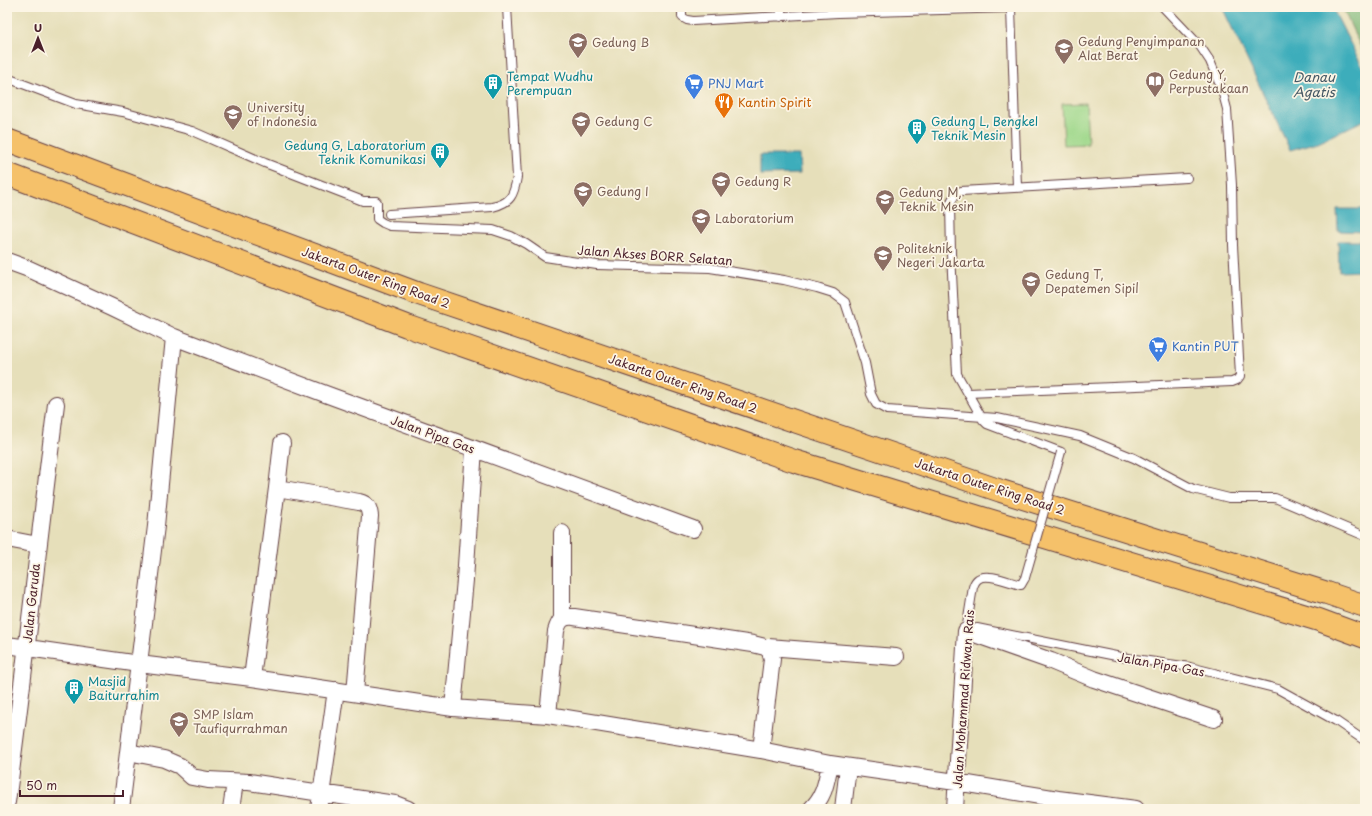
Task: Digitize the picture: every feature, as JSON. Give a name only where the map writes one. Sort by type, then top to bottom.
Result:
[{"type":"highway","name":"Jakarta Outer Ring Road 2","points":[[7,140],[426,296],[994,488],[1365,606]]},
{"type":"highway","points":[[7,174],[407,326],[794,461],[1319,620],[1365,637]]},
{"type":"street","name":"Jalan Pipa Gas","points":[[7,262],[29,269],[174,337],[693,529]]},
{"type":"street","points":[[121,809],[156,526],[174,337]]},
{"type":"street","name":"Jalan Garuda","points":[[7,802],[12,710],[26,648],[56,404]]},
{"type":"street","points":[[252,678],[282,443]]},
{"type":"street","points":[[454,708],[474,449]]},
{"type":"street","points":[[277,488],[359,502],[368,508],[370,516],[355,693]]},
{"type":"street","points":[[548,715],[556,631],[562,619],[562,533]]},
{"type":"street","points":[[7,539],[38,545]]},
{"type":"street","points":[[562,619],[574,617],[768,647],[896,657]]},
{"type":"street","points":[[966,628],[1094,679],[1214,719]]},
{"type":"street","name":"Jalan Mohammad Ridwan Rais","points":[[955,809],[966,628]]},
{"type":"street","points":[[7,645],[139,664],[252,678],[454,708],[548,715],[761,750],[848,767],[956,782],[1058,804],[1136,809]]},
{"type":"street","points":[[761,750],[772,659],[768,647]]},
{"type":"street","points":[[320,809],[336,690]]},
{"type":"street","points":[[128,752],[164,759],[180,766],[192,777],[208,780],[249,782],[395,804],[408,809]]},
{"type":"street","points":[[811,809],[823,794],[830,764]]},
{"type":"street","points":[[843,809],[848,767]]},
{"type":"street","points":[[231,809],[235,782]]},
{"type":"lane","points":[[389,214],[492,207],[504,204],[511,198],[516,185],[517,177],[507,7]]},
{"type":"lane","points":[[682,7],[682,17],[693,21],[838,13],[1011,8],[1017,187]]},
{"type":"lane","points":[[781,7],[782,17]]},
{"type":"lane","points":[[968,393],[1232,382],[1237,380],[1240,376],[1233,245],[1232,186],[1227,109],[1222,90],[1210,61],[1185,29],[1163,7]]},
{"type":"lane","name":"Jalan Akses BORR Selatan","points":[[7,78],[76,104],[123,112],[192,131],[265,163],[363,201],[376,201],[378,219],[383,224],[390,226],[493,230],[511,236],[545,257],[597,265],[710,268],[784,280],[833,293],[845,302],[865,363],[871,394],[876,404],[887,410],[997,418],[1080,436],[1134,458],[1193,489],[1229,498],[1275,498],[1365,536]]},
{"type":"lane","name":"Jalan Mohammad Ridwan Rais","points":[[966,628],[973,587],[976,580],[988,576],[1021,585],[1025,578],[1061,452],[992,426],[983,420],[957,374],[950,204],[956,194],[961,190],[1187,178]]},
{"type":"lane","name":"Jalan Pipa Gas","points":[[966,628],[1120,657],[1190,667],[1278,689],[1336,721],[1365,741]]},
{"type":"green space","points":[[1342,7],[1365,7],[1365,56]]},
{"type":"green space","points":[[1086,103],[1088,144],[1064,145],[1062,104]]},
{"type":"water","name":"Danau Agatis","points":[[1222,7],[1332,7],[1365,72],[1365,120],[1318,142],[1290,150]]},
{"type":"water","points":[[760,155],[799,155],[800,174],[760,175]]},
{"type":"water","points":[[1337,209],[1365,209],[1365,232],[1338,231]]},
{"type":"water","points":[[1338,241],[1365,241],[1365,271],[1339,272]]},
{"type":"place","name":"Gedung B","points":[[578,59]]},
{"type":"place","name":"Gedung Penyimpanan Alat Berat","points":[[1064,65]]},
{"type":"place","name":"Gedung Y, Perpustakaan","points":[[1155,98]]},
{"type":"place","name":"Tempat Wudhu Perempuan","points":[[493,100]]},
{"type":"place","name":"PNJ Mart","points":[[694,100]]},
{"type":"place","name":"Kantin Spirit","points":[[724,119]]},
{"type":"place","name":"University of Indonesia","points":[[233,131]]},
{"type":"place","name":"Gedung C","points":[[581,138]]},
{"type":"place","name":"Gedung L, Bengkel Teknik Mesin","points":[[917,145]]},
{"type":"place","name":"Gedung G, Laboratorium Teknik Komunikasi","points":[[440,169]]},
{"type":"place","name":"Gedung R","points":[[721,198]]},
{"type":"place","name":"Gedung I","points":[[583,208]]},
{"type":"place","name":"Gedung M, Teknik Mesin","points":[[885,216]]},
{"type":"place","name":"Laboratorium","points":[[701,235]]},
{"type":"place","name":"Politeknik Negeri Jakarta","points":[[883,272]]},
{"type":"place","name":"Gedung T, Depatemen Sipil","points":[[1031,298]]},
{"type":"place","name":"Kantin PUT","points":[[1158,363]]},
{"type":"place","name":"Masjid Baiturrahim","points":[[74,705]]},
{"type":"place","name":"SMP Islam Taufiqurrahman","points":[[179,738]]}]
